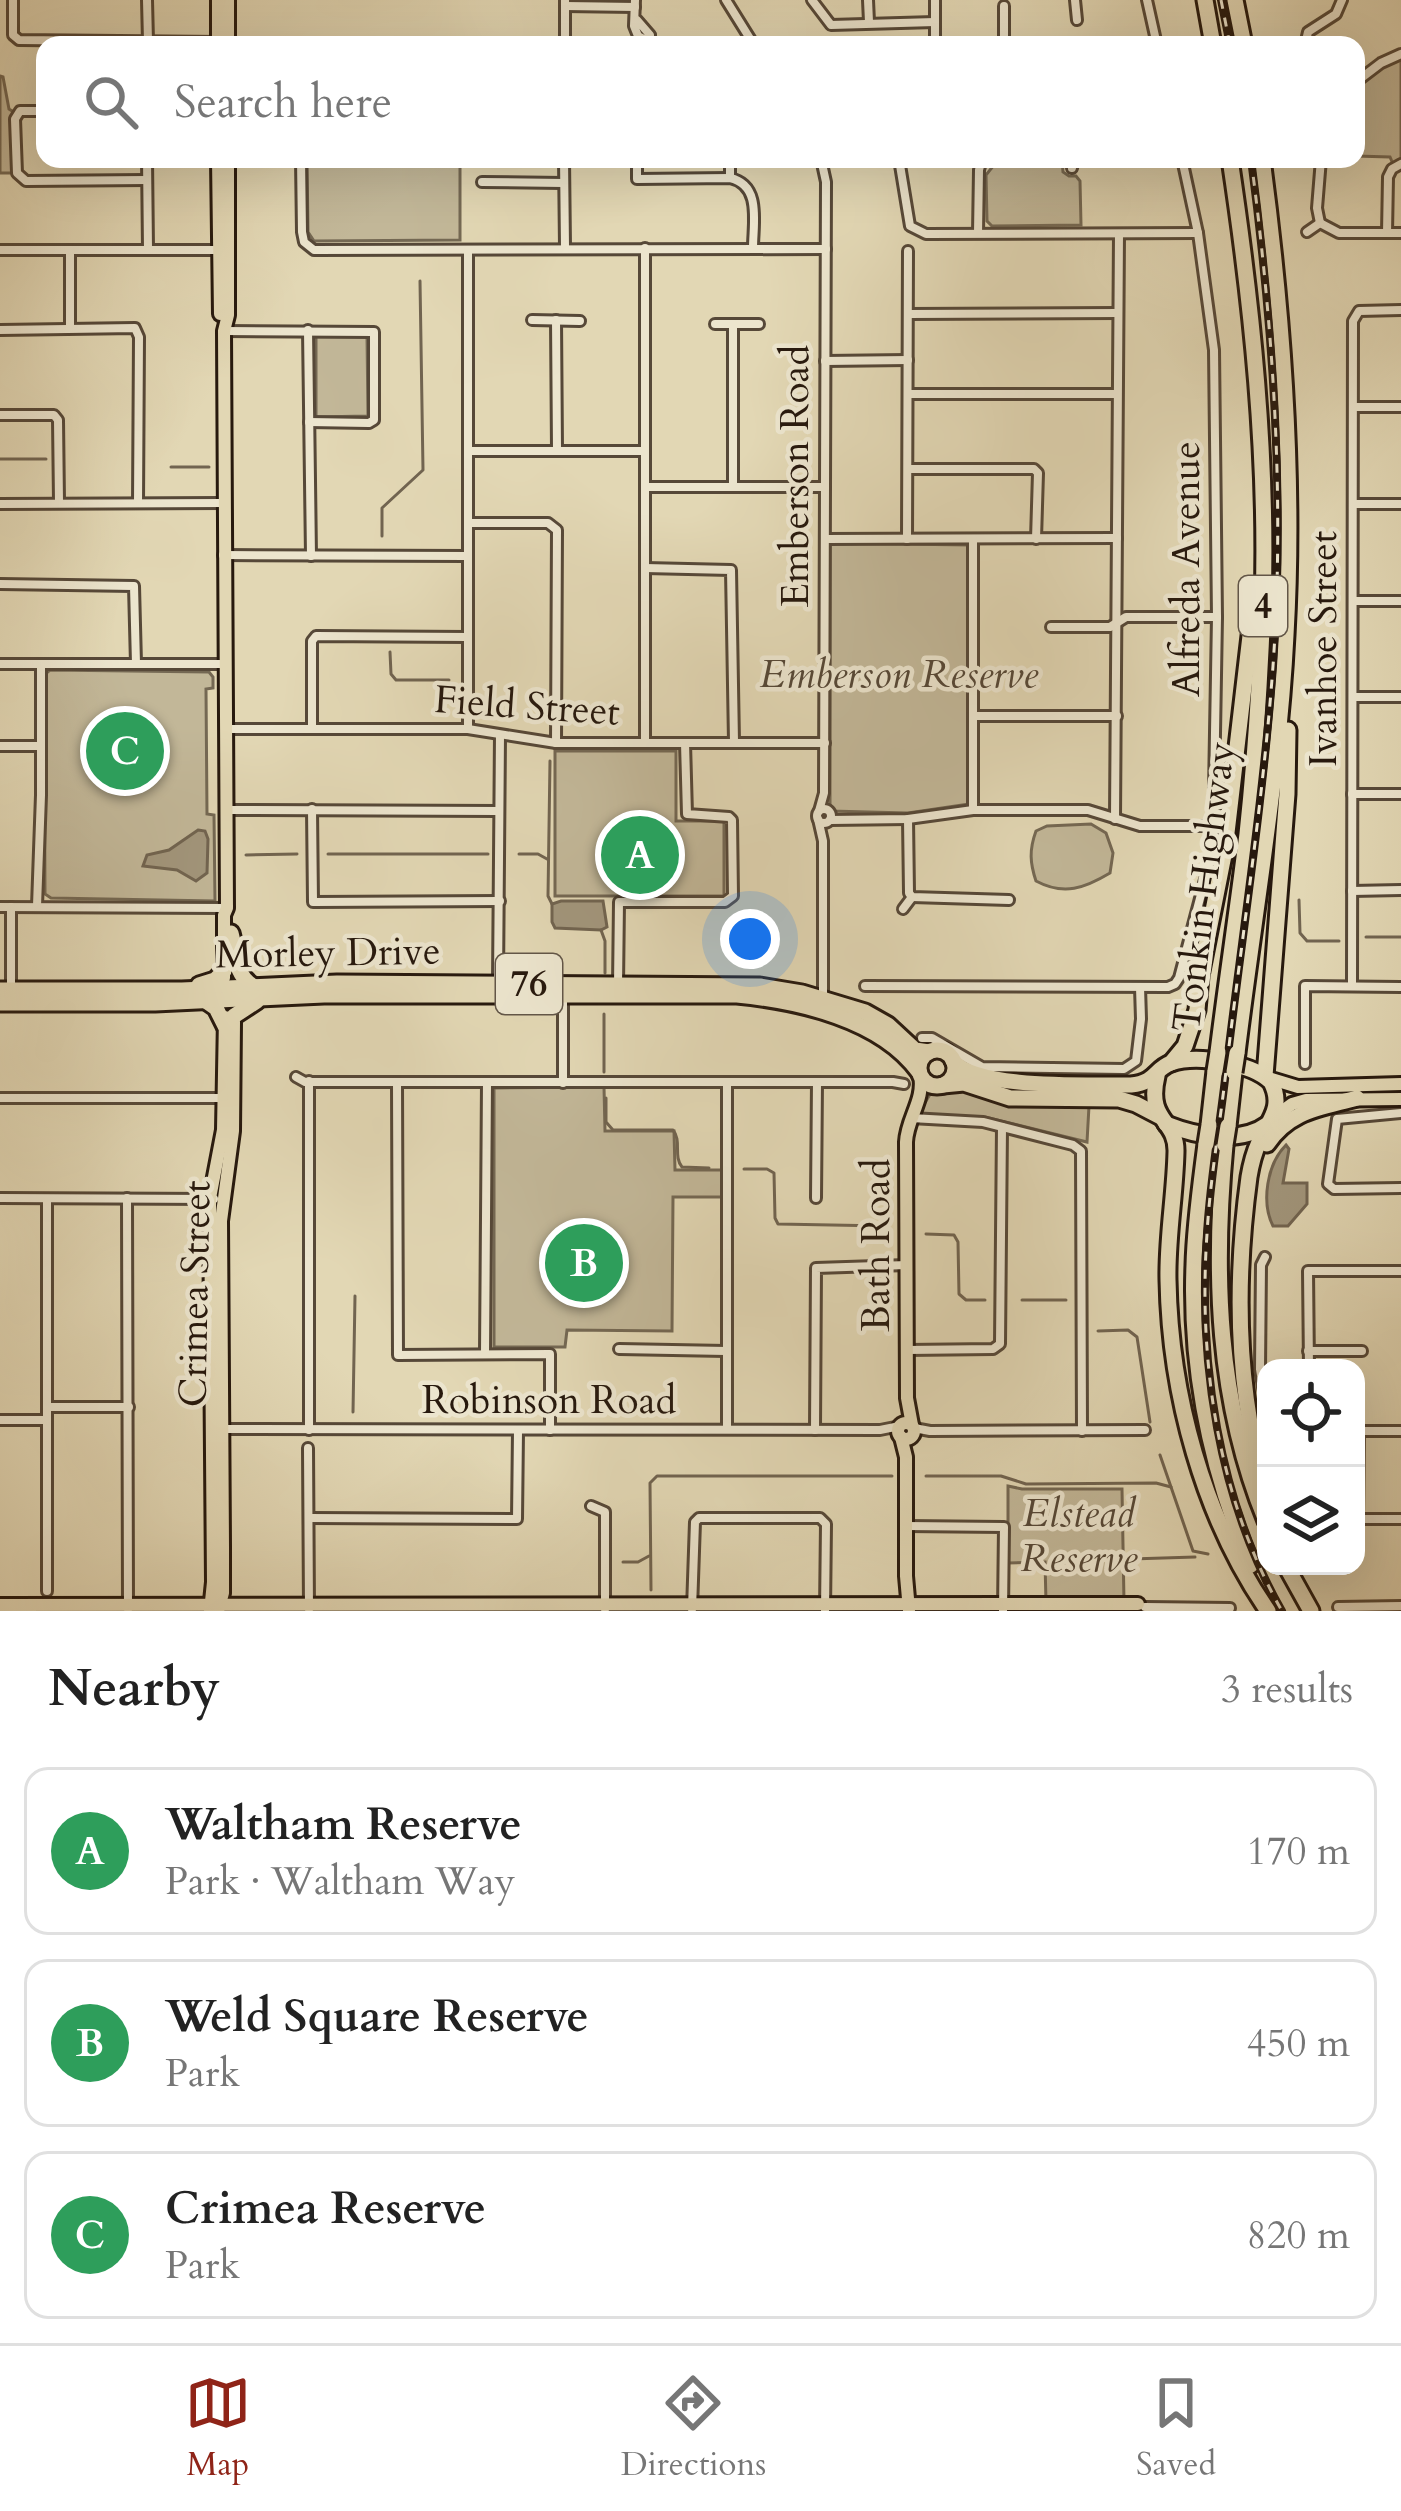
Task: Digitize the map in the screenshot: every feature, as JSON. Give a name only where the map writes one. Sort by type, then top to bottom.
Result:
[{"type":"highway","points":[[1205,0],[1211,36]]},
{"type":"highway","points":[[1235,0],[1242,36]]},
{"type":"highway","name":"Tonkin Highway","points":[[1231,168],[1250,309],[1262,500],[1263,606],[1247,835],[1196,1227],[1193,1285],[1202,1400],[1214,1457],[1270,1611]]},
{"type":"highway","name":"Tonkin Highway","points":[[1257,1492],[1234,1417],[1220,1323],[1218,1247],[1225,1145],[1276,754],[1288,601],[1286,397],[1263,168]]},
{"type":"highway","points":[[1258,426],[1254,601],[1225,850],[1197,1010],[1185,1046],[1157,1076],[1141,1084],[994,1080],[964,1072],[946,1052],[926,1045],[920,1074],[925,1082],[964,1084],[1010,1098],[1119,1100],[1201,1134],[1255,1133],[1271,1120]]},
{"type":"highway","points":[[1266,1077],[1287,794],[1288,601]]},
{"type":"highway","points":[[206,1001],[216,1008],[228,998],[243,1008],[259,992],[235,964],[231,933]]},
{"type":"highway","name":"Morley Drive","points":[[6,997],[185,989],[228,998]]},
{"type":"highway","name":"Morley Drive","points":[[498,989],[563,996],[618,990]]},
{"type":"highway","name":"Morley Drive","points":[[6,997],[206,1001],[259,992],[498,989],[736,995],[818,1004],[876,1018],[915,1050],[926,1045]]},
{"type":"highway","points":[[1098,1084],[1131,1079],[1156,1066],[1181,1035],[1199,993]]},
{"type":"highway","name":"Morley Drive","points":[[818,1004],[905,1055],[920,1074]]},
{"type":"highway","points":[[940,1086],[952,1078],[953,1061]]},
{"type":"highway","points":[[1171,1063],[1219,1062],[1247,1068],[1266,1077],[1276,1094],[1276,1109],[1252,1160],[1241,1287],[1244,1367],[1260,1467]]},
{"type":"highway","points":[[1157,1076],[1154,1098],[1176,1150],[1168,1280],[1182,1400],[1211,1499],[1242,1568],[1270,1611]]},
{"type":"highway","points":[[1248,1204],[1260,1158],[1277,1131],[1303,1112],[1357,1098]]},
{"type":"highway","points":[[1292,1575],[1311,1611]]},
{"type":"main road","points":[[218,0],[221,36]]},
{"type":"main road","points":[[223,36],[228,0]]},
{"type":"main road","name":"Crimea Street","points":[[218,168],[228,315],[224,327],[223,503],[231,933],[228,998]]},
{"type":"main road","name":"Crimea Street","points":[[223,250],[228,168]]},
{"type":"main road","name":"Crimea Street","points":[[214,1609],[216,1198],[229,1098],[227,908]]},
{"type":"main road","points":[[920,1074],[921,1095],[940,1086]]},
{"type":"main road","points":[[1266,1077],[1298,1087],[1401,1084]]},
{"type":"main road","name":"Bath Road","points":[[906,1607],[906,1142],[909,1118],[921,1095]]},
{"type":"main road","points":[[1271,1120],[1299,1101],[1401,1099]]},
{"type":"main road","points":[[0,1605],[476,1611]]},
{"type":"main road","points":[[94,1611],[128,1608]]},
{"type":"main road","points":[[392,1609],[1140,1609]]},
{"type":"main road","points":[[1051,1611],[1140,1609]]},
{"type":"street","points":[[13,0],[13,35],[36,40]]},
{"type":"street","points":[[147,0],[148,36]]},
{"type":"street","points":[[726,0],[748,36]]},
{"type":"street","points":[[812,0],[831,25],[935,22]]},
{"type":"street","points":[[868,0],[869,23]]},
{"type":"street","points":[[935,0],[935,36]]},
{"type":"street","points":[[1076,0],[1077,20]]},
{"type":"street","points":[[1147,0],[1155,36]]},
{"type":"street","points":[[1307,36],[1336,14],[1342,0]]},
{"type":"street","points":[[565,36],[565,3],[635,3],[637,20]]},
{"type":"street","points":[[1004,6],[1004,36]]},
{"type":"street","points":[[1365,75],[1401,55]]},
{"type":"street","points":[[36,111],[20,111],[15,119],[20,178],[147,180]]},
{"type":"street","points":[[1387,233],[1388,177],[1401,164]]},
{"type":"street","points":[[147,168],[148,249]]},
{"type":"street","points":[[301,168],[304,242],[314,250],[826,249]]},
{"type":"street","points":[[564,168],[565,248]]},
{"type":"street","points":[[637,168],[637,179],[738,179],[752,196],[753,249]]},
{"type":"street","points":[[730,168],[730,178]]},
{"type":"street","name":"Emberson Road","points":[[818,1004],[824,977],[826,815],[823,168]]},
{"type":"street","points":[[900,168],[910,226],[926,234],[1198,233]]},
{"type":"street","points":[[978,233],[980,168]]},
{"type":"street","name":"Alfreda Avenue","points":[[1140,987],[1172,986],[1179,978],[1210,865],[1214,826],[1215,364],[1198,233],[1184,168]]},
{"type":"street","points":[[1320,168],[1320,223]]},
{"type":"street","points":[[482,182],[563,183]]},
{"type":"street","points":[[1307,232],[1320,223]]},
{"type":"street","points":[[1320,223],[1340,233],[1401,233]]},
{"type":"street","points":[[1115,819],[1119,234]]},
{"type":"street","points":[[645,248],[645,742]]},
{"type":"street","points":[[0,250],[223,250]]},
{"type":"street","points":[[70,250],[70,328]]},
{"type":"street","points":[[468,250],[468,729]]},
{"type":"street","points":[[907,538],[908,251]]},
{"type":"street","name":"Ivanhoe Street","points":[[1352,986],[1353,322],[1357,312],[1401,310]]},
{"type":"street","points":[[908,314],[1118,313]]},
{"type":"street","points":[[532,320],[580,321]]},
{"type":"street","points":[[556,320],[557,450]]},
{"type":"street","points":[[715,323],[759,324]]},
{"type":"street","points":[[733,324],[733,487]]},
{"type":"street","points":[[224,327],[374,332],[374,420],[309,422]]},
{"type":"street","points":[[0,330],[135,328],[139,337],[138,503]]},
{"type":"street","points":[[308,330],[311,556]]},
{"type":"street","points":[[825,361],[908,360]]},
{"type":"street","points":[[909,394],[1118,394]]},
{"type":"street","points":[[1353,407],[1401,407]]},
{"type":"street","points":[[0,415],[54,415],[58,420],[59,502]]},
{"type":"street","points":[[468,451],[645,451]]},
{"type":"street","points":[[908,469],[1034,469],[1038,473],[1036,539]]},
{"type":"street","points":[[646,487],[825,487]]},
{"type":"street","points":[[0,504],[223,503]]},
{"type":"street","points":[[1353,504],[1401,504]]},
{"type":"street","points":[[468,523],[548,523],[557,530],[556,743]]},
{"type":"street","points":[[826,539],[1117,538]]},
{"type":"street","points":[[973,539],[973,810]]},
{"type":"street","points":[[224,555],[467,556]]},
{"type":"street","points":[[645,568],[731,570],[734,742]]},
{"type":"street","points":[[0,584],[134,586],[136,664]]},
{"type":"street","points":[[1353,601],[1401,601]]},
{"type":"street","points":[[1051,627],[1110,627],[1126,616],[1217,617]]},
{"type":"street","points":[[312,728],[312,641],[316,636],[467,637]]},
{"type":"street","points":[[0,664],[225,664]]},
{"type":"street","points":[[37,906],[41,664]]},
{"type":"street","points":[[1352,697],[1401,698]]},
{"type":"street","points":[[973,716],[1117,716]]},
{"type":"street","name":"Field Street","points":[[226,729],[468,729],[556,743],[825,742]]},
{"type":"street","points":[[498,989],[500,735]]},
{"type":"street","points":[[618,990],[619,902],[725,902],[733,896],[732,820],[687,814],[685,743]]},
{"type":"street","points":[[0,746],[41,746]]},
{"type":"street","points":[[1352,794],[1401,794]]},
{"type":"street","points":[[312,809],[313,902],[500,901]]},
{"type":"street","points":[[226,810],[499,811]]},
{"type":"street","points":[[826,815],[908,818],[973,810],[1075,810],[1141,826],[1214,826]]},
{"type":"street","points":[[908,818],[912,897]]},
{"type":"street","points":[[1352,891],[1401,890]]},
{"type":"street","points":[[912,897],[1009,899]]},
{"type":"street","points":[[903,909],[912,897]]},
{"type":"street","points":[[6,997],[5,907],[227,908]]},
{"type":"street","points":[[865,986],[1140,987],[1139,1047],[1136,1061],[1124,1069],[982,1067],[932,1038],[926,1045]]},
{"type":"street","points":[[1305,1064],[1305,986],[1401,986]]},
{"type":"street","points":[[563,996],[563,1083]]},
{"type":"street","points":[[296,1077],[309,1082],[904,1084]]},
{"type":"street","points":[[309,1082],[309,1430]]},
{"type":"street","points":[[816,1198],[817,1082]]},
{"type":"street","points":[[397,1083],[398,1355],[550,1354],[550,1430]]},
{"type":"street","points":[[485,1354],[487,1083]]},
{"type":"street","points":[[727,1083],[728,1430]]},
{"type":"street","points":[[0,1098],[229,1098]]},
{"type":"street","points":[[1401,1112],[1337,1119],[1328,1184],[1334,1189],[1401,1188]]},
{"type":"street","points":[[909,1118],[972,1120],[1080,1149],[1082,1431]]},
{"type":"street","points":[[907,1350],[993,1349],[1000,1344],[1002,1127]]},
{"type":"street","points":[[0,1198],[216,1198]]},
{"type":"street","points":[[128,1198],[128,1608]]},
{"type":"street","points":[[40,1605],[47,1420],[47,1199]]},
{"type":"street","points":[[1260,1359],[1264,1257]]},
{"type":"street","points":[[815,1430],[816,1268],[907,1265]]},
{"type":"street","points":[[1309,1359],[1308,1271],[1401,1271]]},
{"type":"street","points":[[619,1349],[726,1351]]},
{"type":"street","points":[[1309,1351],[1362,1351]]},
{"type":"street","points":[[47,1407],[129,1407]]},
{"type":"street","points":[[0,1420],[47,1420]]},
{"type":"street","name":"Robinson Road","points":[[217,1430],[1145,1430]]},
{"type":"street","points":[[309,1519],[517,1519],[518,1431]]},
{"type":"street","points":[[1365,1431],[1401,1431]]},
{"type":"street","points":[[308,1448],[309,1607]]},
{"type":"street","points":[[1357,1467],[1358,1519],[1401,1519]]},
{"type":"street","points":[[591,1506],[605,1512],[605,1607]]},
{"type":"street","points":[[692,1607],[694,1522],[700,1518],[820,1518],[826,1524],[822,1609]]},
{"type":"street","points":[[906,1526],[1004,1527],[1003,1608]]},
{"type":"street","points":[[1338,1606],[1401,1606]]},
{"type":"street","points":[[1140,1609],[1230,1609]]},
{"type":"green space","points":[[1401,58],[1401,161],[1393,164],[1390,157],[1365,156],[1365,80]]},
{"type":"green space","points":[[0,76],[9,109],[17,114],[17,173],[0,173]]},
{"type":"green space","points":[[307,168],[460,168],[460,240],[314,241],[308,232]]},
{"type":"green space","points":[[992,168],[1063,168],[1080,181],[1081,225],[992,226],[987,221],[986,175]]},
{"type":"green space","points":[[316,335],[367,335],[368,416],[316,417]]},
{"type":"green space","name":"Emberson Reserve","points":[[830,543],[969,545],[969,804],[908,813],[830,811]]},
{"type":"green space","points":[[50,670],[209,672],[213,677],[213,688],[206,689],[207,814],[214,815],[215,901],[51,898],[45,894],[44,675]]},
{"type":"green space","points":[[555,751],[676,751],[676,821],[724,821],[724,896],[555,896]]},
{"type":"green space","points":[[1091,824],[1106,833],[1113,853],[1110,873],[1074,888],[1036,881],[1031,856],[1036,831]]},
{"type":"green space","points":[[938,1081],[1089,1106],[1087,1142],[985,1117],[923,1117],[920,1111]]},
{"type":"green space","points":[[604,1087],[605,1131],[674,1131],[675,1170],[724,1170],[724,1197],[673,1197],[672,1331],[567,1330],[565,1347],[494,1347],[494,1088]]},
{"type":"green space","name":"Elstead Reserve","points":[[1008,1486],[1122,1489],[1124,1602],[1046,1602],[1045,1562],[1008,1563]]},
{"type":"shaded area","points":[[198,830],[205,831],[208,839],[207,873],[196,881],[177,870],[143,866],[147,855],[169,850]]},
{"type":"shaded area","points":[[603,901],[607,927],[555,928],[552,904]]},
{"type":"shaded area","points":[[1286,1145],[1283,1183],[1307,1183],[1307,1204],[1288,1226],[1273,1226],[1268,1184],[1274,1162]]},
{"type":"waterway","points":[[382,536],[382,508],[423,470],[420,281]]},
{"type":"waterway","points":[[0,459],[46,459]]},
{"type":"waterway","points":[[171,467],[209,467]]},
{"type":"waterway","points":[[390,652],[391,674],[396,680],[449,680]]},
{"type":"waterway","points":[[550,761],[548,896],[552,904]]},
{"type":"waterway","points":[[246,855],[297,854]]},
{"type":"waterway","points":[[328,854],[488,854]]},
{"type":"waterway","points":[[519,854],[547,859]]},
{"type":"waterway","points":[[1299,900],[1300,933],[1307,941],[1339,941]]},
{"type":"waterway","points":[[601,930],[605,973]]},
{"type":"waterway","points":[[1366,937],[1401,937]]},
{"type":"waterway","points":[[604,1014],[604,1072]]},
{"type":"waterway","points":[[606,1098],[606,1122],[613,1130],[673,1130],[682,1167],[709,1168]]},
{"type":"waterway","points":[[744,1169],[774,1173],[778,1224],[885,1226]]},
{"type":"waterway","points":[[926,1234],[954,1235],[959,1294],[966,1300],[985,1300]]},
{"type":"waterway","points":[[353,1412],[355,1296]]},
{"type":"waterway","points":[[1022,1300],[1066,1300]]},
{"type":"waterway","points":[[1098,1331],[1128,1330],[1137,1337],[1150,1422]]},
{"type":"waterway","points":[[1160,1455],[1193,1551],[1208,1554]]},
{"type":"waterway","points":[[651,1590],[650,1483],[657,1476],[892,1476]]},
{"type":"waterway","points":[[926,1476],[1171,1487]]},
{"type":"waterway","points":[[623,1562],[649,1556]]},
{"type":"waterway","points":[[1131,1559],[1195,1557]]},
{"type":"railway","points":[[1221,0],[1228,36]]},
{"type":"railway","points":[[1252,168],[1275,412],[1276,603],[1264,768],[1210,1193],[1206,1331],[1217,1428],[1228,1476],[1242,1523],[1282,1611]]},
{"type":"place","name":"Crimea Reserve","points":[[125,751]]},
{"type":"place","name":"Waltham Reserve","points":[[640,855]]},
{"type":"place","name":"Weld Square Reserve","points":[[584,1263]]}]
